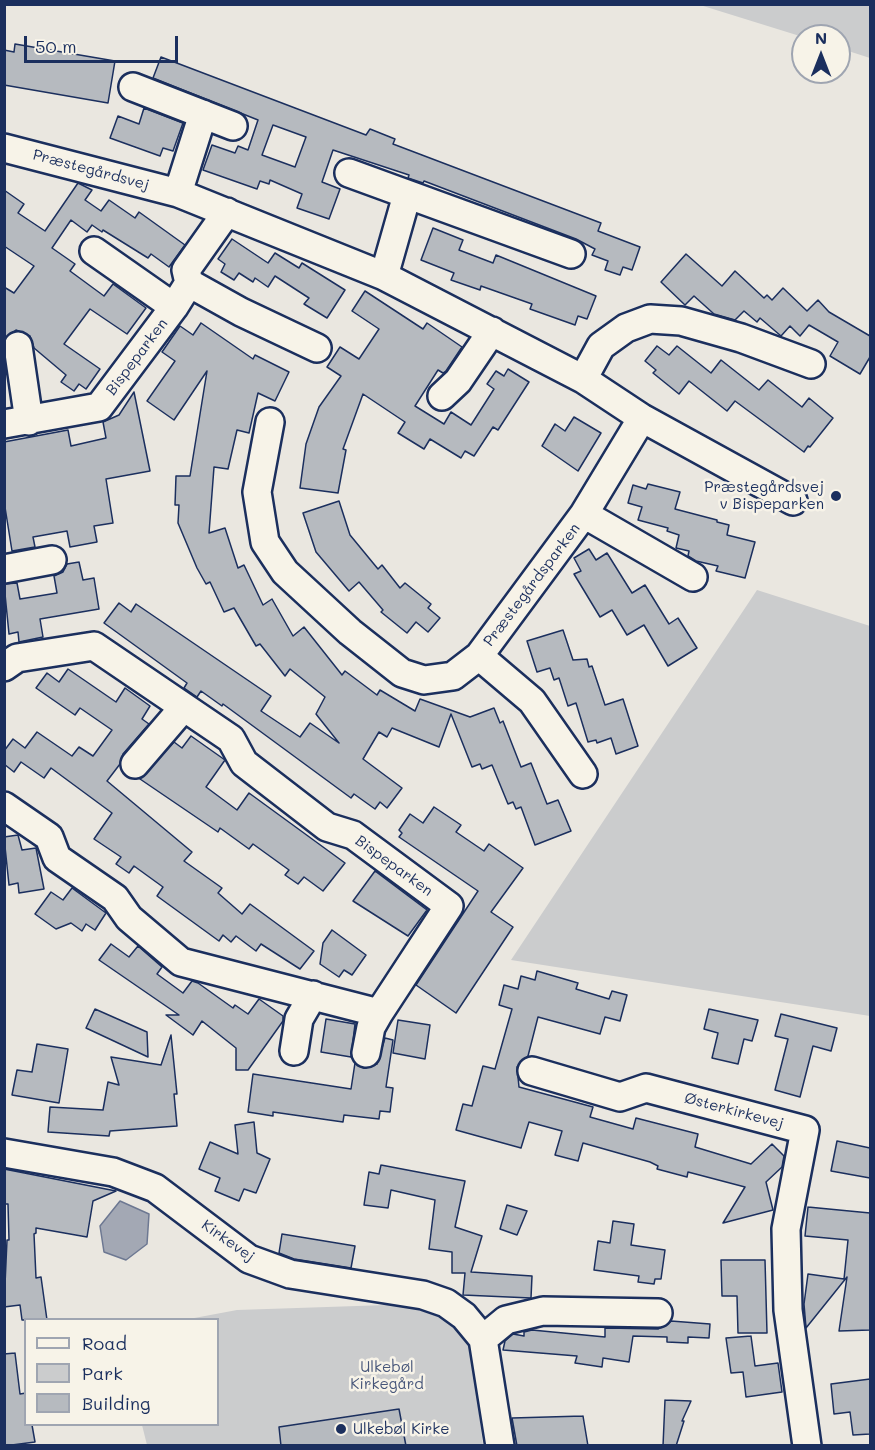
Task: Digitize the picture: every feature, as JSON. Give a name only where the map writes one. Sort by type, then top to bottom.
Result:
[{"type":"street","points":[[133,87],[233,126]]},
{"type":"street","points":[[203,114],[178,193],[384,276],[583,379],[642,418],[792,501]]},
{"type":"street","name":"Præstegårdsvej","points":[[4,147],[178,193]]},
{"type":"street","points":[[349,173],[571,254]]},
{"type":"street","points":[[384,276],[407,195]]},
{"type":"street","name":"Bispeparken","points":[[18,346],[17,423],[99,407],[174,307],[189,283],[186,270],[227,212]]},
{"type":"street","name":"Bispeparken","points":[[94,251],[174,307]]},
{"type":"street","points":[[189,283],[241,312],[317,348]]},
{"type":"street","points":[[583,379],[601,346],[626,328],[650,319],[681,321],[741,338],[811,364]]},
{"type":"street","points":[[442,396],[458,381],[492,331]]},
{"type":"street","name":"Præstegårdsparken","points":[[270,422],[257,492],[265,542],[285,572],[350,632],[402,673],[424,680],[453,676],[479,656],[584,514],[642,418]]},
{"type":"street","name":"Præstegårdsparken","points":[[584,514],[693,578]]},
{"type":"street","points":[[4,569],[52,560]]},
{"type":"street","name":"Bispeparken","points":[[4,667],[17,658],[94,646],[231,739],[244,763],[327,827],[353,835],[449,906],[371,1027],[366,1053]]},
{"type":"street","name":"Præstegårdsparken","points":[[479,656],[532,701],[583,774]]},
{"type":"street","points":[[135,764],[183,708]]},
{"type":"street","points":[[4,806],[49,837],[57,858],[115,898],[129,918],[181,962],[379,1013]]},
{"type":"street","points":[[294,1051],[299,1019],[313,996]]},
{"type":"street","name":"Østerkirkevej","points":[[532,1071],[620,1097],[646,1088],[805,1130],[786,1229],[788,1310],[807,1446]]},
{"type":"street","name":"Kirkevej","points":[[4,1153],[113,1172],[155,1188],[249,1258],[290,1274],[423,1295],[446,1303],[464,1316],[483,1339]]},
{"type":"street","points":[[500,1446],[483,1339],[506,1320],[543,1311],[658,1313]]},
{"type":"green space","points":[[700,5],[870,5],[870,58],[851,52],[851,24],[791,24],[791,33]]},
{"type":"green space","points":[[757,590],[870,626],[870,1016],[511,960]]},
{"type":"green space","name":"Ulkebøl Kirkegård","points":[[417,1304],[441,1312],[460,1326],[470,1344],[483,1445],[147,1445],[142,1426],[219,1426],[219,1318],[194,1318],[237,1310]]},
{"type":"shaded area","points":[[120,1201],[149,1214],[147,1244],[126,1260],[104,1252],[100,1226]]},
{"type":"building","points":[[15,44],[115,61],[108,103],[4,85],[4,50],[14,52]]},
{"type":"building","points":[[161,57],[366,135],[370,129],[395,139],[393,144],[601,223],[598,231],[640,247],[632,270],[623,267],[620,275],[605,270],[608,261],[592,255],[595,249],[576,239],[424,181],[423,183],[408,178],[409,175],[333,150],[322,182],[340,189],[329,219],[297,208],[302,194],[270,180],[269,184],[260,181],[257,189],[203,170],[212,145],[235,153],[238,146],[248,150],[258,120],[153,78]],"holes":[[[273,125],[306,137],[295,167],[262,155]]]},
{"type":"building","points":[[144,108],[183,123],[173,151],[163,148],[160,156],[110,138],[118,116],[139,124]]},
{"type":"building","points":[[78,183],[92,190],[85,200],[101,211],[109,200],[135,218],[139,212],[185,245],[169,267],[151,254],[148,258],[103,230],[102,232],[92,225],[87,232],[71,220],[52,248],[75,264],[70,271],[104,296],[113,284],[146,308],[127,334],[90,309],[64,344],[100,369],[86,389],[79,384],[74,391],[61,382],[66,375],[34,348],[30,336],[16,330],[4,339],[4,287],[14,293],[34,266],[4,246],[4,190],[24,204],[18,213],[45,231]]},
{"type":"building","points":[[433,228],[463,240],[459,250],[493,263],[496,255],[596,296],[587,319],[578,316],[575,325],[530,309],[532,304],[481,286],[480,290],[451,280],[454,273],[421,260]]},
{"type":"building","points":[[232,239],[268,263],[275,253],[299,268],[302,263],[345,290],[327,318],[304,304],[309,298],[275,276],[268,287],[255,278],[253,282],[239,273],[234,280],[221,272],[225,264],[218,259]]},
{"type":"building","points":[[686,254],[722,286],[735,271],[764,298],[767,295],[772,300],[783,288],[807,311],[818,300],[829,312],[870,336],[870,357],[860,374],[830,356],[838,342],[809,325],[800,336],[790,326],[781,336],[760,318],[757,322],[744,311],[735,320],[714,314],[694,296],[685,305],[661,282]]},
{"type":"building","points":[[365,291],[423,329],[427,323],[462,347],[446,371],[443,373],[438,370],[415,406],[444,424],[451,412],[471,425],[494,389],[487,384],[496,371],[504,376],[508,369],[529,382],[498,430],[493,427],[474,456],[465,451],[461,458],[430,439],[424,449],[398,433],[405,422],[363,394],[343,449],[346,450],[338,493],[300,488],[306,444],[319,407],[341,376],[327,367],[340,347],[359,359],[379,329],[352,311]]},
{"type":"building","points":[[201,323],[253,359],[255,355],[289,372],[275,401],[258,393],[249,433],[237,430],[228,469],[214,467],[209,533],[225,528],[238,568],[244,565],[263,605],[272,599],[293,636],[304,627],[342,675],[345,671],[377,695],[380,690],[415,711],[420,699],[470,717],[494,708],[500,723],[503,721],[521,767],[531,763],[547,804],[558,800],[571,831],[535,845],[521,807],[516,809],[513,802],[508,804],[492,765],[482,769],[480,764],[472,767],[451,714],[439,747],[392,728],[387,737],[379,732],[363,759],[402,788],[387,808],[380,802],[375,809],[354,794],[351,798],[223,704],[222,706],[201,691],[197,697],[184,688],[187,683],[104,623],[119,603],[131,612],[136,604],[271,696],[261,711],[300,737],[310,723],[339,743],[316,714],[325,697],[290,669],[285,676],[260,644],[256,646],[234,608],[224,612],[210,582],[206,584],[197,568],[178,523],[179,505],[175,505],[176,476],[190,476],[207,371],[174,420],[147,401],[175,361],[162,352],[180,326],[193,335]]},
{"type":"building","points":[[657,346],[669,355],[677,346],[711,373],[721,360],[759,390],[768,380],[802,407],[809,398],[833,418],[804,452],[735,401],[727,411],[689,381],[679,394],[653,373],[656,370],[645,361]]},
{"type":"building","points":[[134,392],[150,471],[106,479],[113,523],[94,526],[97,542],[70,547],[67,531],[33,537],[35,547],[12,551],[4,501],[4,442],[68,430],[71,446],[106,438],[103,422],[119,415]]},
{"type":"building","points":[[574,417],[601,433],[578,471],[542,446],[555,424],[565,431]]},
{"type":"building","points":[[648,484],[680,492],[675,509],[717,520],[717,522],[729,525],[727,535],[755,542],[745,578],[716,571],[718,566],[696,561],[688,556],[689,551],[676,548],[679,535],[667,531],[668,528],[638,520],[642,507],[628,503],[633,485],[646,489]]},
{"type":"building","points":[[339,501],[350,535],[378,569],[382,565],[400,588],[405,583],[431,604],[428,608],[440,618],[428,632],[416,622],[407,633],[381,612],[383,610],[359,582],[349,591],[316,552],[303,513]]},
{"type":"building","points":[[589,549],[596,560],[607,553],[632,593],[645,585],[669,624],[678,618],[697,648],[668,666],[644,625],[627,635],[612,610],[600,617],[574,574],[581,571],[574,558]]},
{"type":"building","points":[[79,562],[83,580],[94,578],[99,609],[40,619],[43,637],[19,642],[18,632],[9,634],[4,584],[17,583],[20,599],[57,593],[54,576],[63,572],[67,564]]},
{"type":"building","points":[[563,630],[573,660],[587,659],[589,667],[592,666],[605,705],[623,699],[638,746],[616,754],[611,738],[597,743],[596,740],[588,742],[576,703],[568,706],[559,678],[554,680],[550,668],[537,672],[527,641]]},
{"type":"building","points":[[68,669],[116,702],[125,688],[150,706],[142,719],[149,724],[123,754],[120,764],[107,781],[192,852],[184,861],[222,888],[218,893],[242,914],[250,904],[314,951],[300,969],[261,944],[256,951],[236,936],[231,942],[223,935],[219,941],[157,896],[163,887],[134,866],[129,873],[116,864],[121,857],[94,839],[112,813],[51,768],[44,778],[21,762],[14,772],[4,764],[4,751],[13,739],[25,748],[37,732],[72,756],[79,747],[93,756],[112,730],[80,708],[75,715],[36,688],[47,673],[59,682]]},
{"type":"building","points":[[191,736],[225,760],[206,787],[237,810],[249,793],[345,863],[323,891],[304,877],[298,884],[285,875],[289,870],[253,844],[249,849],[220,828],[218,832],[140,779],[174,742],[182,748]]},
{"type":"building","points":[[434,807],[461,825],[456,832],[484,851],[489,844],[523,868],[491,912],[513,927],[456,1013],[416,985],[478,891],[399,837],[402,833],[399,830],[410,814],[423,823]]},
{"type":"building","points":[[18,835],[22,850],[36,848],[44,889],[19,893],[18,883],[9,885],[4,837]]},
{"type":"building","points":[[375,871],[427,910],[408,936],[353,901]]},
{"type":"building","points":[[72,888],[106,913],[95,930],[86,924],[82,931],[71,923],[56,929],[35,914],[51,892],[63,900]]},
{"type":"building","points":[[332,930],[366,955],[352,975],[344,970],[339,977],[320,964],[323,943]]},
{"type":"building","points":[[111,944],[129,957],[138,946],[162,967],[157,974],[183,993],[192,981],[233,1008],[235,1005],[248,1014],[259,999],[283,1016],[283,1021],[248,1070],[236,1070],[236,1048],[202,1021],[193,1035],[166,1015],[179,1015],[99,960]]},
{"type":"building","points":[[537,971],[578,983],[576,989],[609,999],[612,991],[627,995],[620,1021],[605,1017],[600,1034],[538,1017],[528,1056],[517,1067],[519,1087],[593,1107],[590,1117],[633,1129],[636,1118],[698,1134],[695,1147],[751,1164],[772,1144],[784,1156],[782,1167],[766,1182],[773,1210],[723,1223],[745,1187],[688,1172],[687,1177],[657,1169],[658,1166],[650,1162],[583,1143],[578,1161],[555,1155],[562,1131],[529,1122],[521,1148],[456,1130],[463,1104],[472,1106],[483,1066],[495,1069],[512,1009],[499,1005],[504,985],[518,989],[521,976],[535,980]]},
{"type":"building","points":[[95,1009],[147,1032],[148,1057],[86,1028]]},
{"type":"building","points":[[709,1009],[758,1020],[752,1041],[744,1039],[738,1064],[712,1058],[718,1033],[704,1029]]},
{"type":"building","points":[[781,1014],[837,1028],[831,1051],[813,1046],[800,1097],[775,1090],[788,1039],[775,1036]]},
{"type":"building","points":[[326,1019],[355,1024],[351,1057],[321,1052]]},
{"type":"building","points":[[398,1020],[430,1025],[425,1059],[393,1053]]},
{"type":"building","points":[[171,1035],[177,1094],[174,1094],[177,1126],[110,1131],[109,1136],[48,1132],[50,1107],[103,1110],[108,1082],[119,1085],[111,1057],[161,1065]]},
{"type":"building","points":[[385,1038],[393,1040],[386,1087],[393,1088],[390,1112],[380,1111],[379,1119],[344,1115],[343,1122],[273,1112],[273,1116],[248,1112],[253,1074],[351,1089],[355,1063],[364,1068],[377,1064]]},
{"type":"building","points":[[37,1044],[68,1049],[59,1103],[12,1095],[17,1070],[32,1072]]},
{"type":"building","points":[[254,1122],[257,1153],[270,1159],[256,1193],[244,1189],[239,1201],[215,1191],[220,1178],[199,1169],[210,1142],[238,1154],[235,1125]]},
{"type":"building","points":[[837,1141],[870,1148],[870,1178],[831,1171]]},
{"type":"building","points":[[381,1165],[465,1181],[455,1227],[482,1236],[471,1272],[532,1276],[531,1298],[463,1295],[465,1273],[452,1273],[452,1252],[429,1249],[435,1200],[391,1190],[388,1208],[364,1205],[369,1172],[379,1174]]},
{"type":"building","points":[[4,1169],[116,1191],[93,1201],[87,1237],[36,1228],[34,1234],[36,1278],[41,1277],[47,1318],[24,1318],[22,1320],[20,1305],[4,1307],[7,1240],[9,1240],[8,1204],[4,1204]]},
{"type":"building","points":[[507,1205],[527,1211],[517,1235],[500,1229]]},
{"type":"building","points":[[808,1207],[870,1213],[870,1330],[839,1331],[847,1277],[806,1328],[804,1304],[808,1274],[844,1279],[848,1240],[805,1236]]},
{"type":"building","points":[[613,1221],[634,1224],[631,1245],[665,1250],[661,1279],[655,1279],[654,1284],[638,1282],[639,1276],[594,1270],[598,1241],[610,1243]]},
{"type":"building","points":[[282,1234],[355,1246],[351,1268],[294,1259],[279,1253]]},
{"type":"building","points":[[721,1260],[765,1260],[767,1333],[738,1333],[737,1296],[722,1296]]},
{"type":"building","points":[[671,1321],[710,1324],[709,1338],[688,1337],[688,1343],[667,1342],[667,1337],[633,1336],[629,1362],[603,1358],[602,1367],[575,1363],[577,1356],[503,1350],[505,1341],[513,1334],[524,1336],[524,1332],[532,1330],[605,1337],[605,1328],[658,1329]]},
{"type":"building","points":[[751,1336],[755,1366],[778,1363],[782,1392],[746,1397],[743,1372],[731,1373],[726,1338]]},
{"type":"building","points":[[15,1353],[20,1394],[24,1393],[24,1426],[32,1426],[35,1442],[4,1446],[4,1354]]},
{"type":"building","points":[[870,1379],[870,1434],[853,1435],[850,1412],[834,1414],[831,1384]]},
{"type":"building","points":[[665,1400],[691,1401],[682,1421],[684,1421],[676,1446],[663,1446]]},
{"type":"building","name":"Ulkebøl Kirke","points":[[399,1409],[406,1446],[281,1446],[279,1427]]},
{"type":"building","points":[[583,1416],[588,1446],[517,1446],[512,1418]]},
{"type":"place","name":"Præstegårdsvej v Bispeparken","points":[[836,496]]},
{"type":"place","name":"Ulkebøl Kirke","points":[[341,1429]]}]
